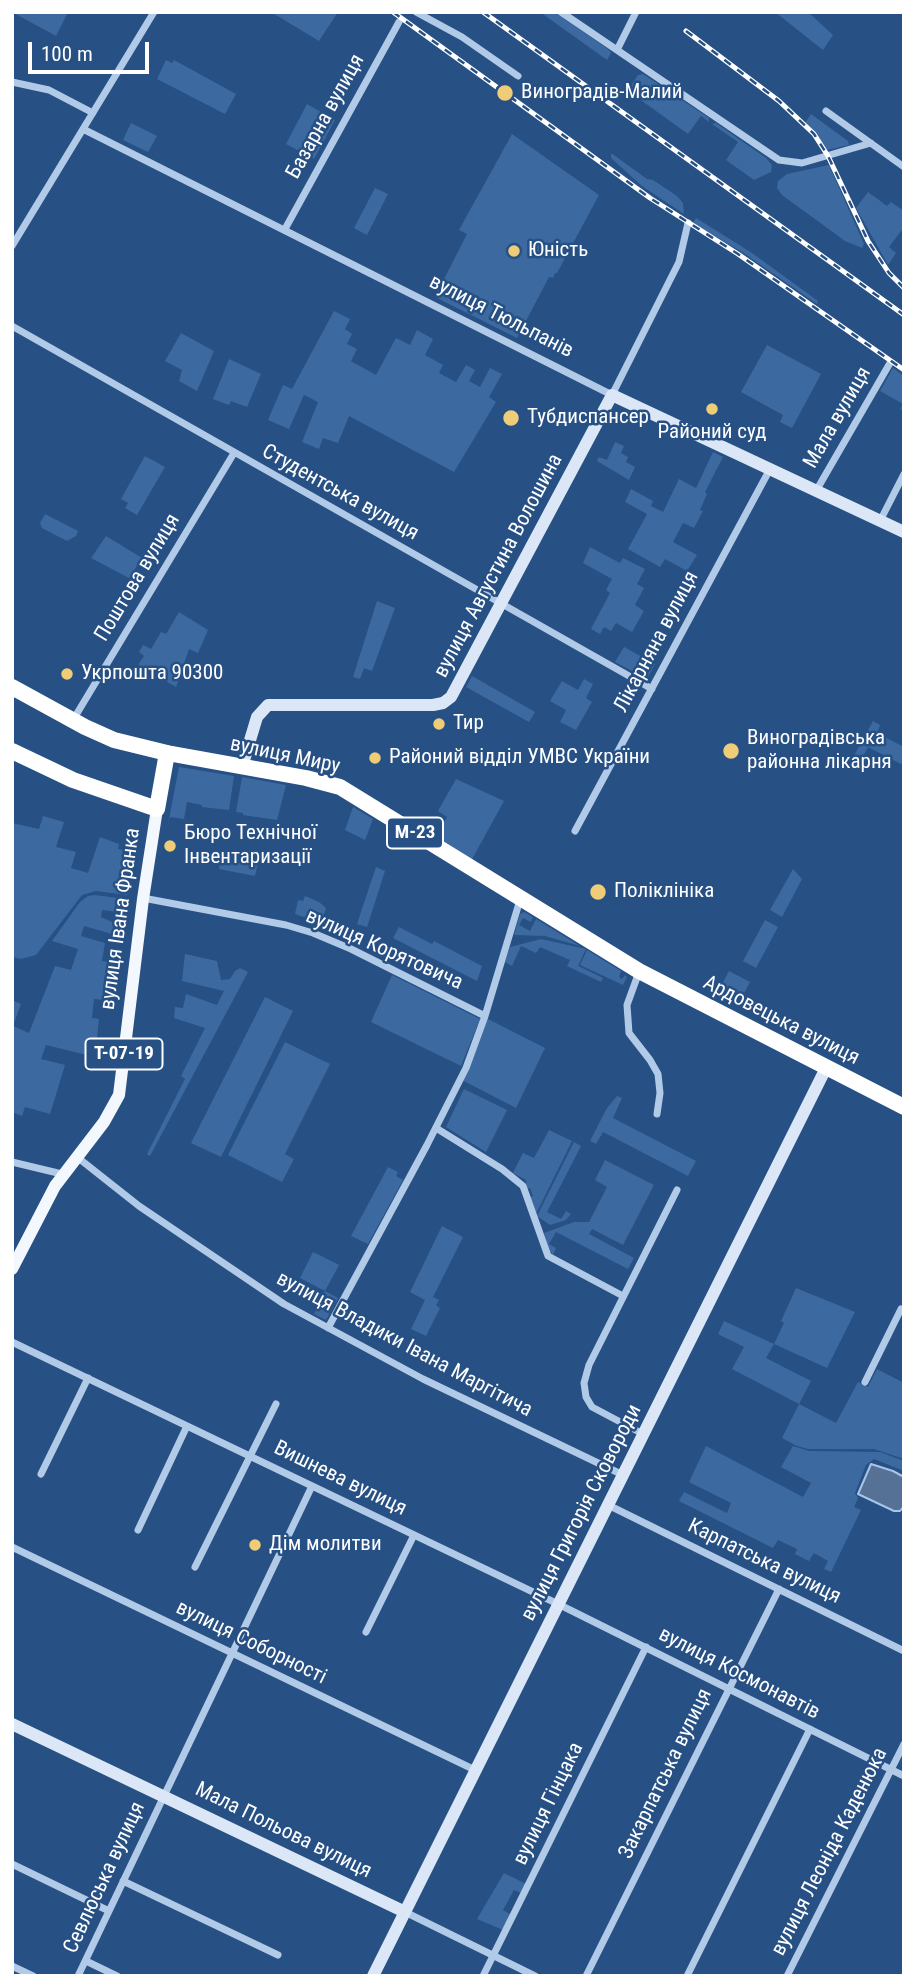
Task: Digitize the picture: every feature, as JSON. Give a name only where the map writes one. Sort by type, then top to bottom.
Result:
[{"type":"highway","name":"вулиця Миру","points":[[12,688],[114,740],[340,787],[639,971]]},
{"type":"highway","points":[[12,751],[73,780],[157,809]]},
{"type":"highway","name":"вулиця Івана Франка","points":[[157,809],[167,753]]},
{"type":"highway","name":"Ардовецька вулиця","points":[[639,971],[904,1107]]},
{"type":"main road","name":"вулиця Івана Франка","points":[[12,1269],[47,1198],[62,1174],[104,1122],[119,1095],[143,898],[157,809]]},
{"type":"street","points":[[12,246],[154,12]]},
{"type":"street","points":[[416,12],[462,37],[518,76]]},
{"type":"street","points":[[561,12],[779,160],[802,163],[871,143]]},
{"type":"street","points":[[617,50],[636,12]]},
{"type":"street","name":"Базарна вулиця","points":[[285,229],[399,22]]},
{"type":"street","points":[[12,82],[49,90],[93,113]]},
{"type":"street","points":[[825,111],[904,167]]},
{"type":"street","name":"вулиця Тюльпанів","points":[[83,129],[612,395],[904,533]]},
{"type":"street","name":"вулиця Августина Волошина","points":[[242,766],[257,717],[268,705],[433,705],[448,701],[612,395],[679,262],[688,223]]},
{"type":"street","name":"Студентська вулиця","points":[[12,326],[652,689]]},
{"type":"street","name":"Мала вулиця","points":[[816,491],[890,363]]},
{"type":"street","name":"Поштова вулиця","points":[[73,721],[234,453]]},
{"type":"street","name":"Лікарняна вулиця","points":[[575,831],[770,469]]},
{"type":"street","points":[[880,521],[904,474]]},
{"type":"street","name":"вулиця Корятовича","points":[[143,898],[286,925],[313,933],[351,949],[485,1016]]},
{"type":"street","name":"вулиця Корятовича","points":[[328,1328],[466,1068],[485,1016],[520,900]]},
{"type":"street","points":[[639,971],[626,1005],[629,1033],[658,1074],[660,1093],[657,1114]]},
{"type":"street","name":"вулиця Григорія Сковороди","points":[[373,1976],[826,1068]]},
{"type":"street","points":[[436,1128],[502,1169],[523,1186],[548,1256],[624,1296]]},
{"type":"street","name":"вулиця Владики Івана Маргітича","points":[[77,1157],[132,1201],[270,1295],[434,1384],[623,1475]]},
{"type":"street","points":[[12,1162],[62,1174]]},
{"type":"street","points":[[643,1434],[592,1407],[584,1390],[584,1383],[589,1365],[677,1190]]},
{"type":"street","points":[[864,1382],[901,1309],[904,1311]]},
{"type":"street","name":"Вишнева вулиця","points":[[12,1342],[558,1604]]},
{"type":"street","points":[[41,1474],[88,1378]]},
{"type":"street","name":"Вишнева вулиця","points":[[195,1567],[276,1404]]},
{"type":"street","points":[[138,1530],[187,1426]]},
{"type":"street","name":"Севлюська вулиця","points":[[78,1976],[312,1486]]},
{"type":"street","name":"Карпатська вулиця","points":[[608,1505],[904,1651]]},
{"type":"street","name":"Вишнева вулиця","points":[[366,1632],[414,1535]]},
{"type":"street","name":"вулиця Соборності","points":[[12,1547],[475,1770]]},
{"type":"street","name":"Закарпатська вулиця","points":[[586,1976],[779,1589]]},
{"type":"street","name":"вулиця Космонавтів","points":[[558,1604],[904,1776]]},
{"type":"street","name":"вулиця Гінцака","points":[[483,1976],[646,1647]]},
{"type":"street","name":"Мала Польова вулиця","points":[[12,1724],[535,1976]]},
{"type":"street","points":[[687,1976],[810,1729]]},
{"type":"street","name":"вулиця Леоніда Каденюка","points":[[787,1976],[904,1744]]},
{"type":"street","points":[[12,1864],[109,1911]]},
{"type":"street","points":[[123,1881],[278,1955]]},
{"type":"street","points":[[86,1961],[117,1976]]},
{"type":"street","points":[[12,1966],[33,1976]]},
{"type":"shaded area","points":[[12,12],[68,12],[56,36]]},
{"type":"shaded area","points":[[271,12],[338,12],[319,41]]},
{"type":"shaded area","points":[[540,12],[555,12],[608,49],[611,53],[607,60]]},
{"type":"shaded area","points":[[775,12],[808,12],[833,35],[823,50]]},
{"type":"shaded area","points":[[166,60],[172,63],[174,60],[236,94],[225,114],[157,79]]},
{"type":"shaded area","points":[[643,74],[709,118],[709,122],[701,116],[688,134],[642,101],[630,87],[638,75]]},
{"type":"shaded area","points":[[307,104],[335,120],[314,159],[286,144]]},
{"type":"shaded area","points":[[811,114],[848,141],[849,145],[827,150],[805,123]]},
{"type":"shaded area","points":[[131,123],[157,136],[148,152],[123,140]]},
{"type":"shaded area","points":[[716,123],[766,158],[772,165],[771,172],[754,180],[726,160],[738,142],[712,124]]},
{"type":"shaded area","name":"Юність","points":[[512,134],[599,195],[557,273],[553,278],[549,277],[517,338],[435,297],[467,234],[459,230]]},
{"type":"shaded area","points":[[611,153],[647,179],[677,196],[683,203],[684,214],[642,186],[611,158]]},
{"type":"shaded area","points":[[829,165],[864,244],[862,248],[845,241],[782,195],[777,188],[778,181],[787,174]]},
{"type":"shaded area","points":[[375,188],[388,194],[367,235],[354,228]]},
{"type":"shaded area","points":[[868,192],[887,206],[891,202],[904,211],[904,227],[889,247],[896,253],[888,265],[856,208]]},
{"type":"shaded area","points":[[696,218],[752,253],[818,301],[817,304],[742,252],[693,223]]},
{"type":"shaded area","points":[[334,311],[350,319],[345,329],[352,334],[347,344],[357,349],[351,361],[376,375],[396,338],[410,345],[417,330],[433,339],[425,355],[443,365],[439,373],[456,382],[466,365],[475,370],[469,381],[480,387],[490,368],[502,374],[489,397],[496,402],[454,472],[349,416],[338,443],[323,438],[319,449],[302,442],[318,402],[304,395],[289,429],[268,420],[283,385],[292,389]]},
{"type":"shaded area","points":[[181,333],[214,351],[197,391],[179,381],[182,370],[165,361]]},
{"type":"shaded area","points":[[767,345],[821,374],[792,428],[780,422],[783,415],[741,392]]},
{"type":"shaded area","points":[[229,359],[261,374],[247,407],[231,401],[229,405],[213,399]]},
{"type":"shaded area","points":[[893,368],[904,376],[904,411],[900,409],[903,404],[880,391]]},
{"type":"shaded area","points":[[615,442],[624,446],[621,453],[628,457],[626,462],[635,467],[629,480],[597,461],[599,457],[607,460]]},
{"type":"shaded area","points":[[713,452],[723,457],[705,492],[707,494],[700,510],[703,511],[694,528],[683,523],[673,542],[697,555],[687,571],[665,559],[660,567],[628,549],[647,514],[625,502],[631,489],[653,501],[651,506],[663,512],[679,479],[696,488]]},
{"type":"shaded area","points":[[145,456],[165,467],[137,515],[125,508],[128,503],[121,499]]},
{"type":"shaded area","points":[[45,514],[78,531],[76,536],[67,541],[42,528],[40,523]]},
{"type":"shaded area","points":[[106,536],[142,558],[129,578],[91,558]]},
{"type":"shaded area","points":[[590,547],[620,563],[623,558],[645,569],[637,584],[644,588],[635,605],[644,611],[632,632],[616,623],[611,631],[604,627],[600,634],[591,629],[610,593],[606,590],[612,579],[583,563]]},
{"type":"shaded area","points":[[377,601],[395,608],[372,671],[364,668],[360,679],[353,677]]},
{"type":"shaded area","points":[[179,612],[208,630],[198,653],[189,649],[176,687],[138,665],[144,656],[139,652],[143,645],[151,649],[161,632],[166,634]]},
{"type":"shaded area","points":[[624,647],[655,664],[647,679],[615,662]]},
{"type":"shaded area","points":[[472,676],[535,712],[529,722],[466,687]]},
{"type":"shaded area","points":[[584,679],[593,684],[586,698],[592,702],[576,730],[560,722],[566,710],[550,701],[562,681],[578,690]]},
{"type":"shaded area","points":[[873,721],[880,725],[877,733],[904,747],[903,765],[868,747],[860,762],[852,759]]},
{"type":"shaded area","points":[[179,767],[234,776],[229,810],[202,807],[187,802],[184,819],[170,817],[168,824]]},
{"type":"shaded area","points":[[242,777],[286,785],[277,820],[236,812]]},
{"type":"shaded area","points":[[456,779],[504,801],[471,861],[435,838],[447,817],[438,811]]},
{"type":"shaded area","points":[[353,807],[373,819],[365,840],[345,830]]},
{"type":"shaded area","points":[[43,816],[64,822],[56,847],[76,852],[71,868],[88,873],[100,837],[119,844],[118,849],[126,850],[122,876],[129,877],[127,895],[96,891],[82,895],[36,955],[21,959],[12,957],[12,823],[39,829]]},
{"type":"shaded area","points":[[222,850],[259,857],[255,876],[219,869]]},
{"type":"shaded area","points":[[376,867],[385,871],[367,927],[357,924]]},
{"type":"shaded area","points":[[793,869],[802,879],[782,917],[770,910]]},
{"type":"shaded area","points":[[95,895],[118,898],[120,901],[119,912],[102,910],[101,917],[114,923],[112,934],[84,926],[81,936],[105,943],[102,961],[110,962],[105,1000],[94,999],[92,1018],[99,1019],[95,1057],[46,1045],[41,1059],[65,1065],[50,1114],[25,1107],[22,1116],[12,1112],[12,1000],[21,1004],[13,1026],[29,1033],[55,966],[71,970],[78,949],[52,941],[80,902]]},
{"type":"shaded area","points":[[305,896],[326,908],[321,923],[295,914],[298,900],[303,901]]},
{"type":"shaded area","points":[[524,912],[533,917],[531,922],[523,918],[519,925],[530,931],[536,919],[580,946],[545,936],[514,935],[520,914]]},
{"type":"shaded area","points":[[765,920],[778,927],[756,968],[743,961]]},
{"type":"shaded area","points":[[399,927],[432,944],[434,941],[482,966],[477,981],[393,938]]},
{"type":"shaded area","points":[[541,939],[586,949],[578,966],[603,978],[601,982],[567,966],[570,960],[540,947],[536,953],[521,946],[512,966],[505,962],[510,947]]},
{"type":"shaded area","points":[[587,950],[621,971],[619,977],[627,977],[623,985],[580,965]]},
{"type":"shaded area","points":[[185,954],[217,961],[221,980],[230,979],[240,968],[248,972],[150,1156],[147,1154],[185,1079],[181,1076],[205,1028],[174,1018],[175,1007],[183,1008],[186,994],[217,1005],[224,991],[182,981]]},
{"type":"shaded area","points":[[729,971],[750,982],[740,1001],[719,990]]},
{"type":"shaded area","points":[[392,975],[480,1019],[461,1066],[371,1022]]},
{"type":"shaded area","points":[[265,997],[293,1011],[221,1157],[191,1143]]},
{"type":"shaded area","points":[[486,1018],[545,1048],[516,1108],[462,1080]]},
{"type":"shaded area","points":[[285,1042],[330,1064],[285,1154],[294,1159],[282,1182],[228,1155]]},
{"type":"shaded area","points":[[464,1089],[507,1110],[486,1152],[446,1127]]},
{"type":"shaded area","points":[[617,1096],[622,1098],[613,1118],[696,1161],[688,1176],[603,1132],[596,1144],[590,1141],[607,1108]]},
{"type":"shaded area","points":[[549,1130],[572,1141],[536,1214],[530,1197],[533,1196],[530,1188],[527,1189],[526,1180],[513,1173],[523,1153],[534,1158]]},
{"type":"shaded area","points":[[574,1142],[581,1146],[547,1212],[561,1219],[566,1211],[571,1214],[566,1220],[550,1225],[537,1216]]},
{"type":"shaded area","points":[[605,1160],[654,1185],[623,1245],[592,1229],[589,1234],[634,1258],[628,1269],[556,1232],[549,1244],[556,1248],[553,1255],[548,1249],[544,1233],[574,1222],[589,1222],[607,1187],[595,1180]]},
{"type":"shaded area","points":[[388,1167],[398,1172],[396,1176],[403,1180],[368,1244],[351,1236]]},
{"type":"shaded area","points":[[442,1226],[463,1237],[433,1297],[439,1300],[436,1305],[440,1308],[426,1336],[411,1329],[425,1300],[410,1292]]},
{"type":"shaded area","points":[[313,1252],[339,1265],[325,1291],[300,1278]]},
{"type":"shaded area","points":[[796,1288],[855,1312],[827,1368],[774,1344]]},
{"type":"shaded area","points":[[325,1291],[338,1298],[326,1320],[314,1314]]},
{"type":"shaded area","points":[[724,1321],[774,1344],[766,1358],[811,1381],[799,1404],[732,1369],[744,1347],[718,1334]]},
{"type":"shaded area","points":[[877,1369],[904,1383],[904,1459],[874,1449],[808,1449],[797,1446],[782,1438],[799,1404],[836,1423],[858,1382],[868,1387]]},
{"type":"shaded area","points":[[706,1446],[803,1497],[811,1483],[781,1467],[793,1446],[809,1451],[880,1452],[904,1461],[904,1471],[874,1459],[866,1465],[855,1493],[858,1498],[854,1507],[861,1510],[831,1572],[824,1569],[828,1561],[814,1553],[809,1561],[795,1554],[797,1549],[778,1540],[773,1548],[679,1501],[684,1492],[727,1513],[731,1503],[689,1482]]},
{"type":"shaded area","points":[[871,1464],[904,1477],[904,1506],[900,1511],[894,1511],[858,1494]]},
{"type":"shaded area","points":[[504,1873],[526,1884],[521,1893],[514,1890],[503,1910],[510,1914],[503,1930],[477,1919]]},
{"type":"railway","points":[[393,12],[650,198],[738,254],[904,370]]},
{"type":"railway","points":[[483,12],[904,315]]},
{"type":"railway","points":[[686,31],[779,101],[814,134],[828,156],[868,241],[889,273],[904,288]]},
{"type":"place","name":"Виноградів-Малий","points":[[505,93]]},
{"type":"place","name":"Юність","points":[[514,251]]},
{"type":"place","name":"Районий суд","points":[[712,409]]},
{"type":"place","name":"Тубдиспансер","points":[[511,418]]},
{"type":"place","name":"Укрпошта 90300","points":[[67,674]]},
{"type":"place","name":"Тир","points":[[439,724]]},
{"type":"place","name":"Виноградівська районна лікарня","points":[[731,751]]},
{"type":"place","name":"Районий відділ УМВС України","points":[[375,758]]},
{"type":"place","name":"Бюро Технічної Інвентаризації","points":[[170,846]]},
{"type":"place","name":"Поліклініка","points":[[598,892]]},
{"type":"place","name":"Дім молитви","points":[[255,1545]]}]
